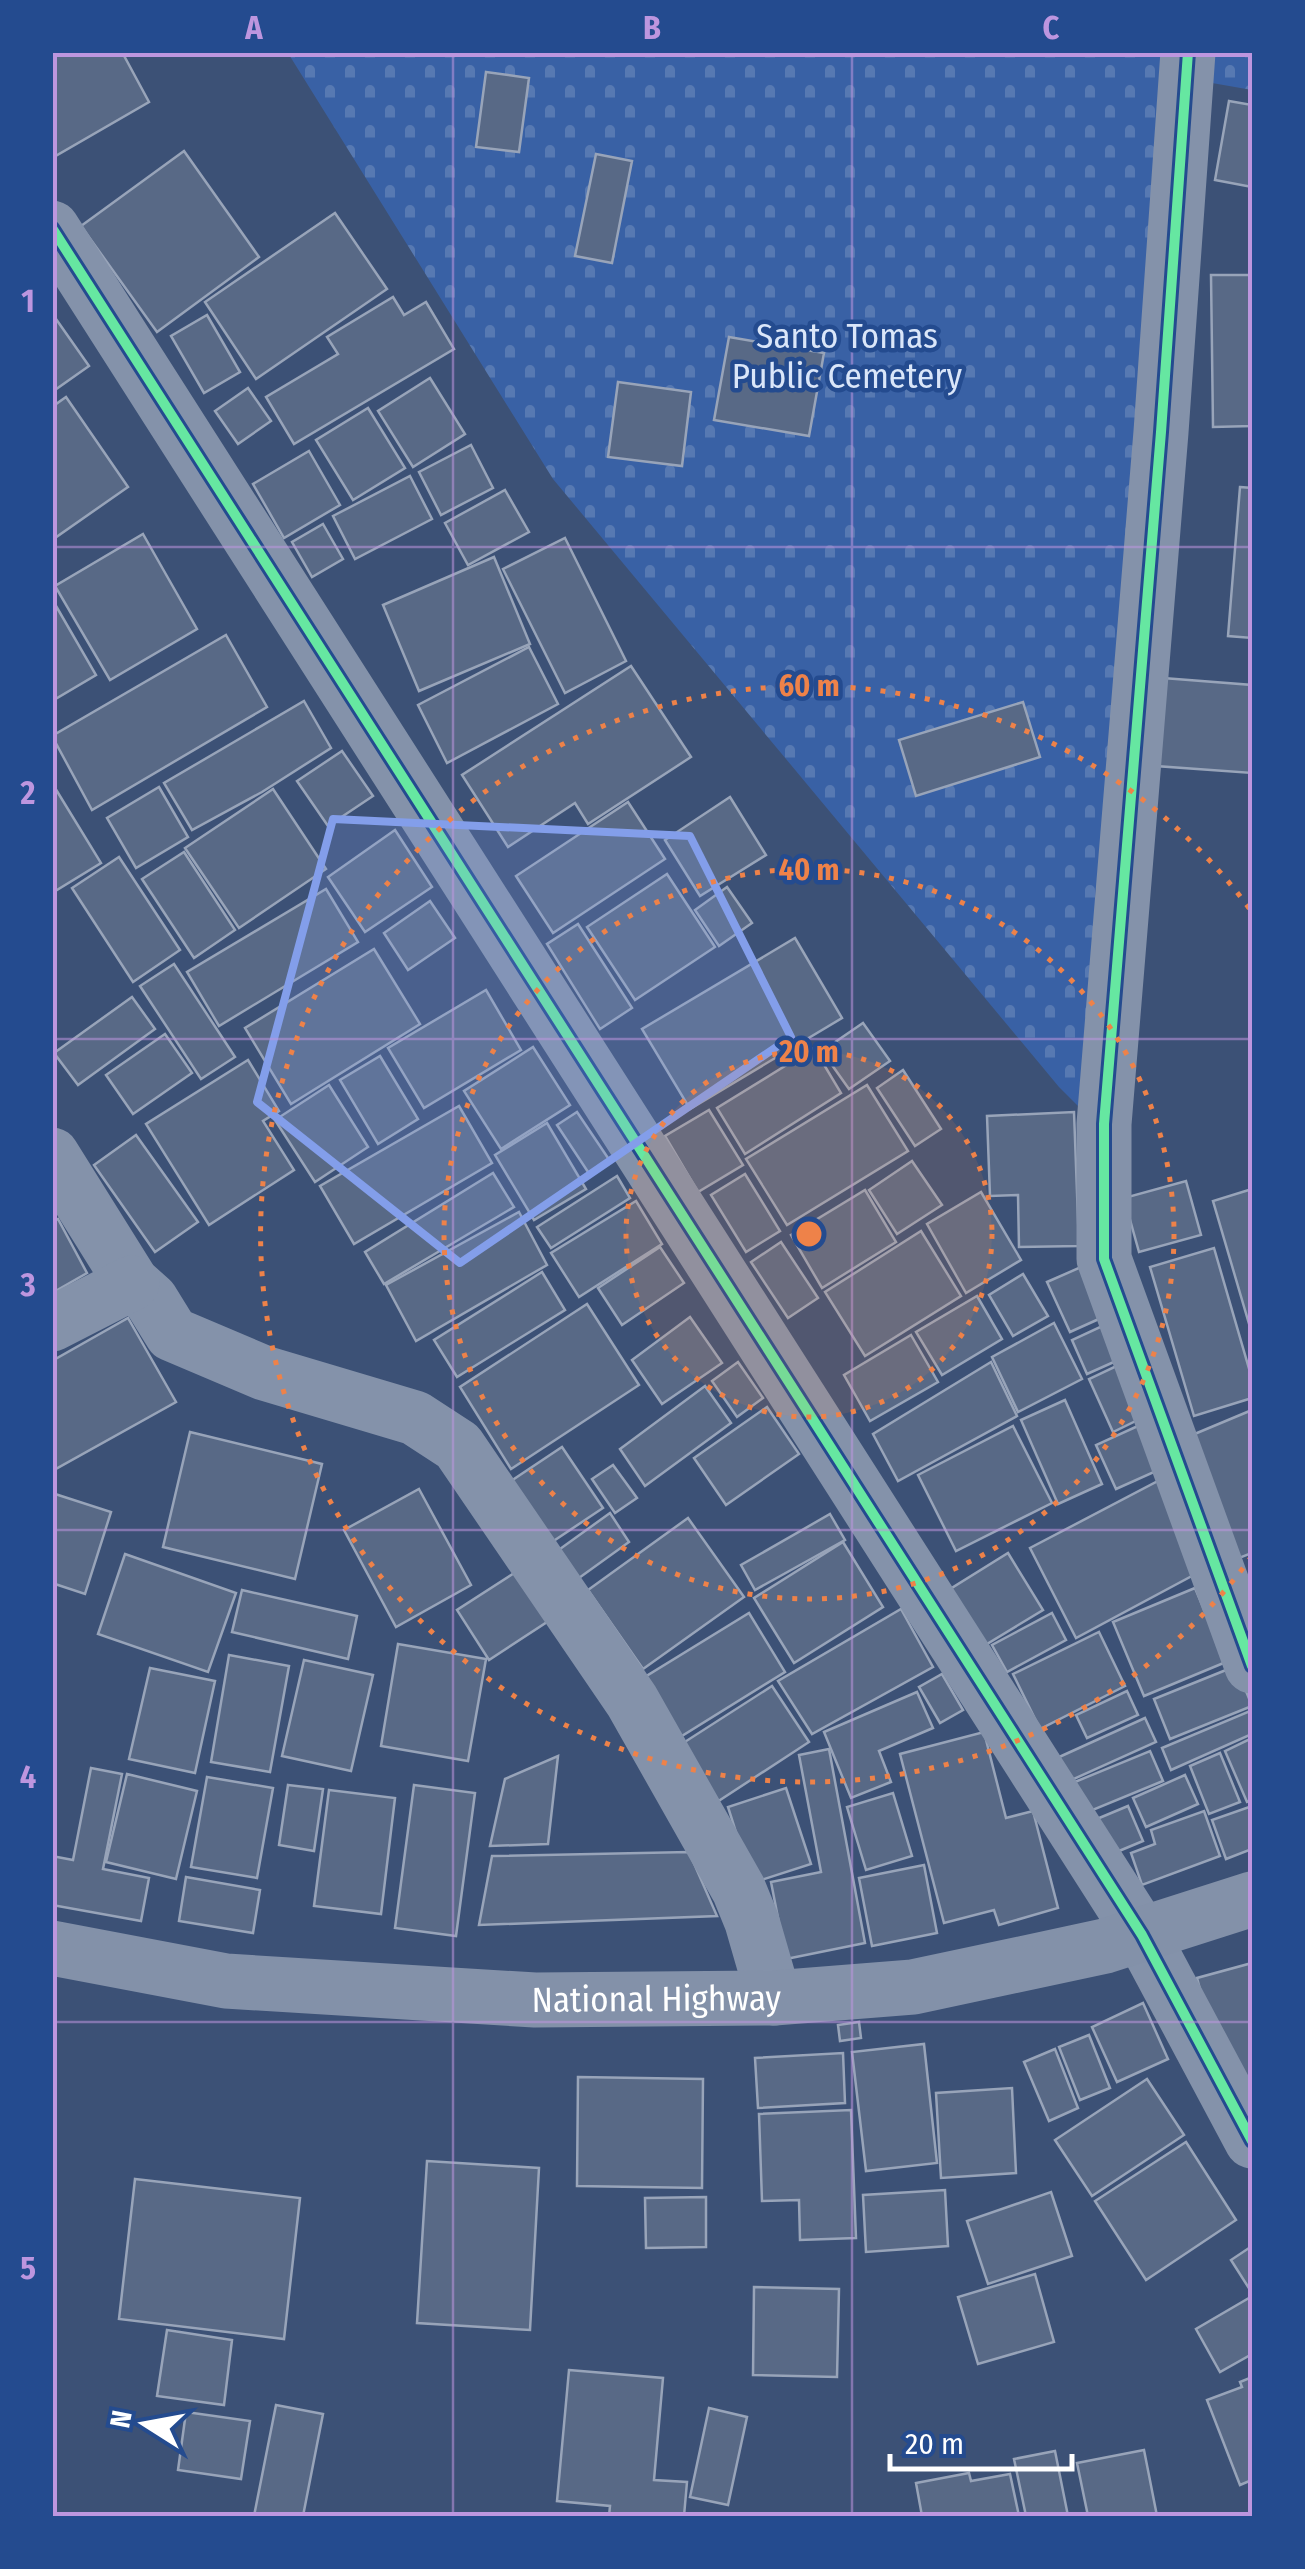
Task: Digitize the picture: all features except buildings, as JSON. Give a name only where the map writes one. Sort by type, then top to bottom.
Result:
[{"type":"main road","name":"National Highway","points":[[52,1948],[226,1981],[535,2000],[774,1998],[913,1988],[1104,1946],[1252,1900]]},
{"type":"street","points":[[1188,52],[1160,451],[1104,1124],[1104,1259],[1252,1666]]},
{"type":"street","points":[[52,228],[1142,1935],[1252,2142]]},
{"type":"street","points":[[52,1155],[132,1283],[151,1300],[172,1334],[264,1372],[416,1418],[458,1446],[632,1700],[738,1890],[752,1922],[774,1998]]},
{"type":"street","points":[[52,1324],[132,1283]]},
{"type":"highlighted area","points":[[333,819],[690,836],[791,1037],[460,1263],[257,1102]]},
{"type":"green space","name":"Santo Tomas Public Cemetery","points":[[288,53],[1252,53],[1252,90],[1195,80],[1094,1122],[1059,1087],[553,479]]},
{"type":"cycle path","points":[[1188,52],[1104,1124],[1104,1259],[1252,1666]]},
{"type":"cycle path","points":[[52,228],[1142,1935],[1252,2141]]}]
